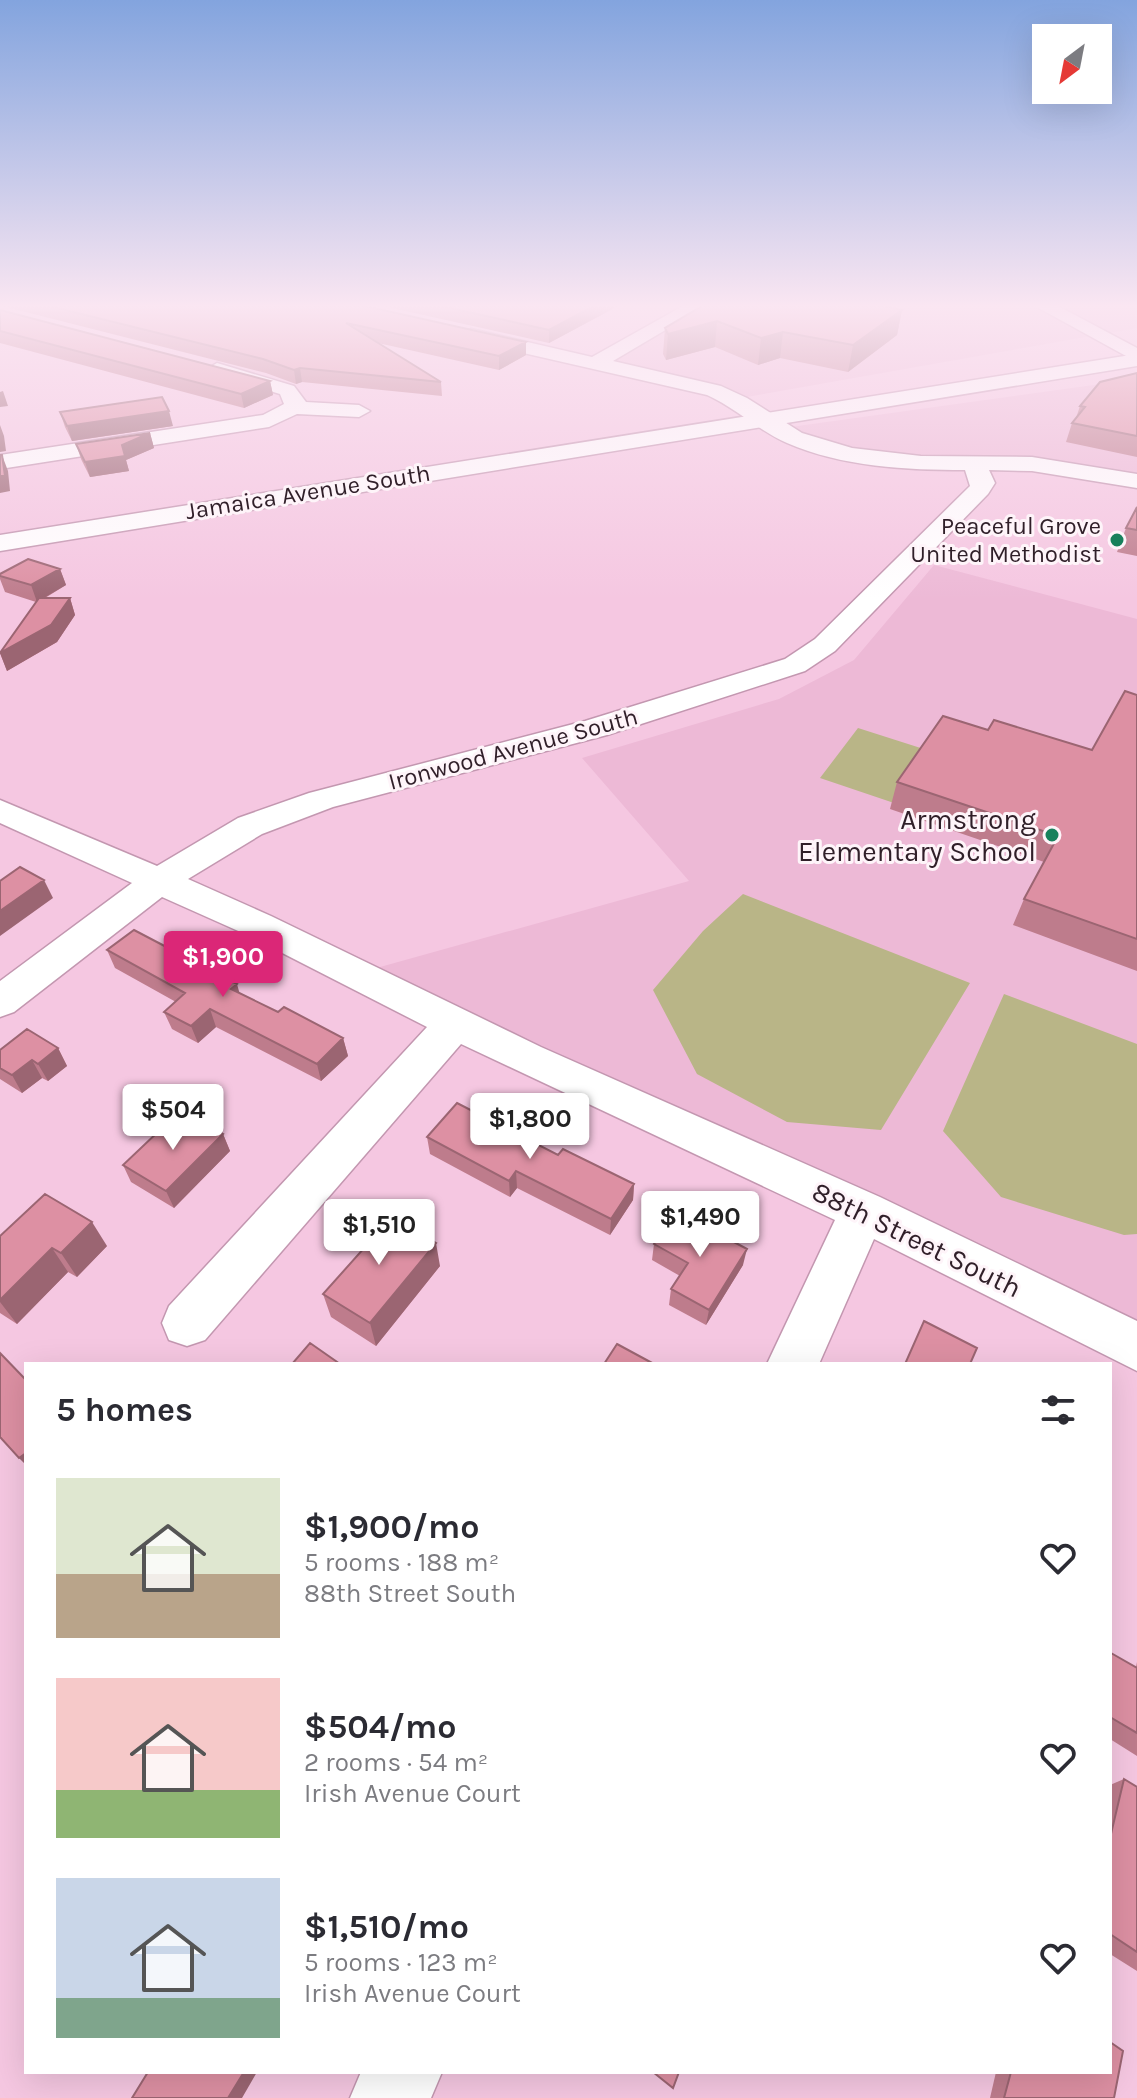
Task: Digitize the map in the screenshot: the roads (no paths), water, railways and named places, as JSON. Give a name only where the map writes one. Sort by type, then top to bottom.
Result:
[{"type":"main road","name":"Jamaica Avenue South","points":[[0,543],[820,404]]},
{"type":"main road","name":"Jamaica Avenue South","points":[[0,527],[758,415]]},
{"type":"street","points":[[293,408],[295,404]]},
{"type":"street","points":[[737,404],[794,438],[850,455],[897,461],[1058,467],[1137,481]]},
{"type":"street","points":[[0,462],[269,421],[293,408],[359,411]]},
{"type":"street","name":"Ironwood Avenue South","points":[[0,1002],[157,882],[250,826],[321,800],[596,728],[795,665],[825,645],[980,489],[983,483],[973,462]]},
{"type":"street","name":"88th Street South","points":[[0,810],[258,925],[455,1023],[863,1211],[1137,1347]]},
{"type":"street","points":[[187,1323],[455,1023]]},
{"type":"street","points":[[794,1362],[863,1211]]},
{"type":"street","points":[[388,2098],[403,2074]]},
{"type":"place","name":"Peaceful Grove United Methodist","points":[[1117,540]]},
{"type":"place","name":"Armstrong Elementary School","points":[[1052,835]]}]
